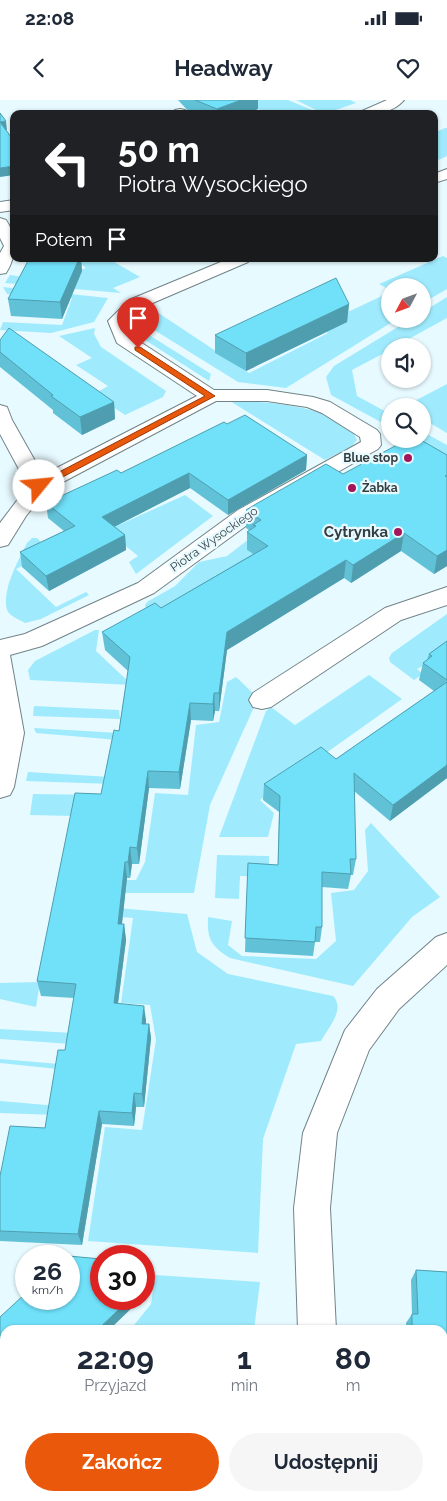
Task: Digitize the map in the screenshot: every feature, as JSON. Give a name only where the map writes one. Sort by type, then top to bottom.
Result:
[{"type":"street","points":[[377,110],[398,100]]},
{"type":"street","points":[[0,223],[10,242]]},
{"type":"street","points":[[0,269],[10,250]]},
{"type":"street","points":[[211,396],[123,339],[117,321],[134,304],[235,262]]},
{"type":"street","name":"Piotra Wysockiego","points":[[0,540],[39,486],[211,396],[224,393],[299,400],[322,406],[370,434],[371,446],[246,515],[146,588],[33,640],[0,648]]},
{"type":"street","points":[[0,411],[2,420],[39,486]]},
{"type":"street","points":[[262,700],[393,614],[438,600],[447,595]]},
{"type":"street","points":[[0,658],[11,733],[0,787]]},
{"type":"street","points":[[317,1325],[312,1208],[320,1133],[356,1041],[388,1000],[447,946]]},
{"type":"shaded area","points":[[237,100],[288,100],[312,110],[261,110]]},
{"type":"shaded area","points":[[296,100],[350,100],[356,103],[336,110],[316,110]]},
{"type":"shaded area","points":[[447,128],[447,156],[438,160],[438,131]]},
{"type":"shaded area","points":[[443,256],[447,258],[447,289],[431,298],[431,278],[393,278],[429,262],[438,262],[438,258]]},
{"type":"shaded area","points":[[114,262],[140,277],[113,288],[121,293],[5,283],[10,275],[24,277],[42,284],[86,268],[80,263]]},
{"type":"shaded area","points":[[3,287],[108,298],[94,322],[51,333],[0,330],[3,322],[62,325],[72,298],[7,294]]},
{"type":"shaded area","points":[[381,296],[381,328],[383,328],[286,388],[238,382],[143,323],[157,312],[249,373],[328,333],[318,326]]},
{"type":"shaded area","points":[[447,297],[447,318],[431,327],[431,307]]},
{"type":"shaded area","points":[[95,328],[94,334],[101,347],[166,391],[163,397],[125,415],[94,394],[108,386],[76,365],[92,358],[59,336]]},
{"type":"shaded area","points":[[138,328],[211,374],[209,381],[139,336]]},
{"type":"shaded area","points":[[396,328],[429,328],[411,338],[381,338],[381,355],[352,370],[357,396],[381,409],[381,422],[331,395],[326,377],[334,366]]},
{"type":"shaded area","points":[[447,384],[447,433],[431,424],[431,398],[420,398]]},
{"type":"shaded area","points":[[230,401],[281,404],[319,412],[336,419],[349,428],[357,440],[352,446],[325,460]]},
{"type":"shaded area","points":[[431,436],[447,445],[447,460],[426,448],[431,448]]},
{"type":"shaded area","points":[[185,495],[213,516],[136,574],[129,562],[138,556],[100,525],[111,522],[121,524]]},
{"type":"shaded area","points":[[253,536],[247,550],[269,566],[149,624],[145,605],[147,602],[175,586],[199,562],[227,556]]},
{"type":"shaded area","points":[[32,538],[37,538],[53,554],[46,554],[16,569],[56,607],[86,592],[89,595],[41,619],[25,623],[8,612],[6,596],[15,568],[27,543]]},
{"type":"shaded area","points":[[447,614],[447,642],[431,662],[417,669],[423,674],[414,680],[390,662],[389,658],[392,653]]},
{"type":"shaded area","points":[[95,630],[99,630],[96,651],[132,685],[30,680],[28,670],[35,661]]},
{"type":"shaded area","points":[[369,675],[402,699],[260,800],[274,813],[268,837],[219,837],[266,711],[271,707],[295,725]]},
{"type":"shaded area","points":[[236,677],[258,698],[210,805],[194,893],[107,893],[107,880],[136,880],[145,862],[155,793],[188,795],[196,725],[219,722],[227,682]]},
{"type":"shaded area","points":[[34,706],[119,710],[120,719],[33,716]]},
{"type":"shaded area","points":[[34,728],[119,733],[118,740],[36,733]]},
{"type":"shaded area","points":[[28,772],[110,777],[111,784],[26,781]]},
{"type":"shaded area","points":[[33,794],[106,795],[74,816],[30,815]]},
{"type":"shaded area","points":[[371,823],[440,897],[412,917],[353,986],[230,958],[214,946],[208,931],[208,917],[232,921],[228,945],[242,956],[316,959],[336,941],[331,893],[354,890],[368,871],[365,830]]},
{"type":"shaded area","points":[[217,855],[269,856],[269,877],[240,876],[239,899],[215,898]]},
{"type":"shaded area","points":[[117,908],[187,914],[197,952],[228,974],[333,996],[337,1001],[337,1013],[321,1041],[296,1044],[263,1139],[258,1253],[88,1241],[105,1127],[142,1130],[156,1040],[150,1005],[121,1003],[133,918],[108,916]]},
{"type":"shaded area","points":[[40,982],[36,1007],[0,999],[0,983]]},
{"type":"shaded area","points":[[0,1029],[73,1033],[71,1044],[0,1039]]},
{"type":"shaded area","points":[[0,1059],[59,1064],[58,1069],[0,1063]]},
{"type":"shaded area","points":[[0,1101],[58,1106],[56,1115],[0,1113]]},
{"type":"shaded area","points":[[155,1275],[260,1282],[255,1325],[134,1325],[146,1310],[155,1310]]},
{"type":"building","points":[[195,100],[241,100],[217,109]]},
{"type":"building","points":[[0,113],[6,121],[0,122]]},
{"type":"building","points":[[0,122],[10,136],[10,167],[0,168]]},
{"type":"building","points":[[27,262],[78,262],[60,302],[8,299]]},
{"type":"building","points":[[336,278],[349,304],[246,353],[215,335]]},
{"type":"building","points":[[9,328],[114,402],[80,417],[51,396],[53,395],[0,352],[0,340]]},
{"type":"building","points":[[245,415],[307,455],[228,500],[189,473],[102,517],[125,535],[46,576],[20,552],[75,526],[46,503],[117,470],[121,473],[224,422],[227,424]]},
{"type":"building","points":[[431,446],[447,455],[447,475],[445,476],[447,477],[447,550],[437,556],[404,533],[353,565],[346,560],[227,632],[219,693],[214,693],[213,704],[190,703],[179,772],[148,771],[137,848],[130,847],[128,862],[125,862],[118,924],[124,924],[114,1003],[144,1006],[142,1024],[149,1024],[142,1094],[134,1093],[132,1113],[99,1111],[78,1234],[0,1231],[0,1176],[10,1126],[45,1128],[58,1050],[65,1050],[76,984],[37,981],[75,793],[101,794],[114,730],[119,731],[130,657],[102,632],[155,603],[161,608],[268,546],[247,532],[261,520],[246,510],[326,464],[343,474],[391,448],[431,448]]},
{"type":"building","points":[[447,641],[447,680],[423,663],[432,656],[429,654]]},
{"type":"building","points":[[447,682],[447,765],[393,805],[354,773],[356,859],[350,859],[351,874],[322,872],[322,927],[316,927],[315,942],[245,938],[248,863],[278,865],[280,796],[264,784],[321,747],[336,759]]},
{"type":"building","points":[[80,1257],[90,1258],[90,1310],[118,1310],[102,1325],[0,1325],[0,1317],[15,1303],[15,1310],[80,1310]]},
{"type":"building","points":[[416,1270],[447,1272],[447,1325],[412,1325],[412,1314],[418,1314]]},
{"type":"place","name":"Blue stop","points":[[408,458]]},
{"type":"place","name":"Żabka","points":[[352,488]]},
{"type":"place","name":"Cytrynka","points":[[398,532]]},
{"type":"route","points":[[39,486],[211,396],[138,348]]}]
